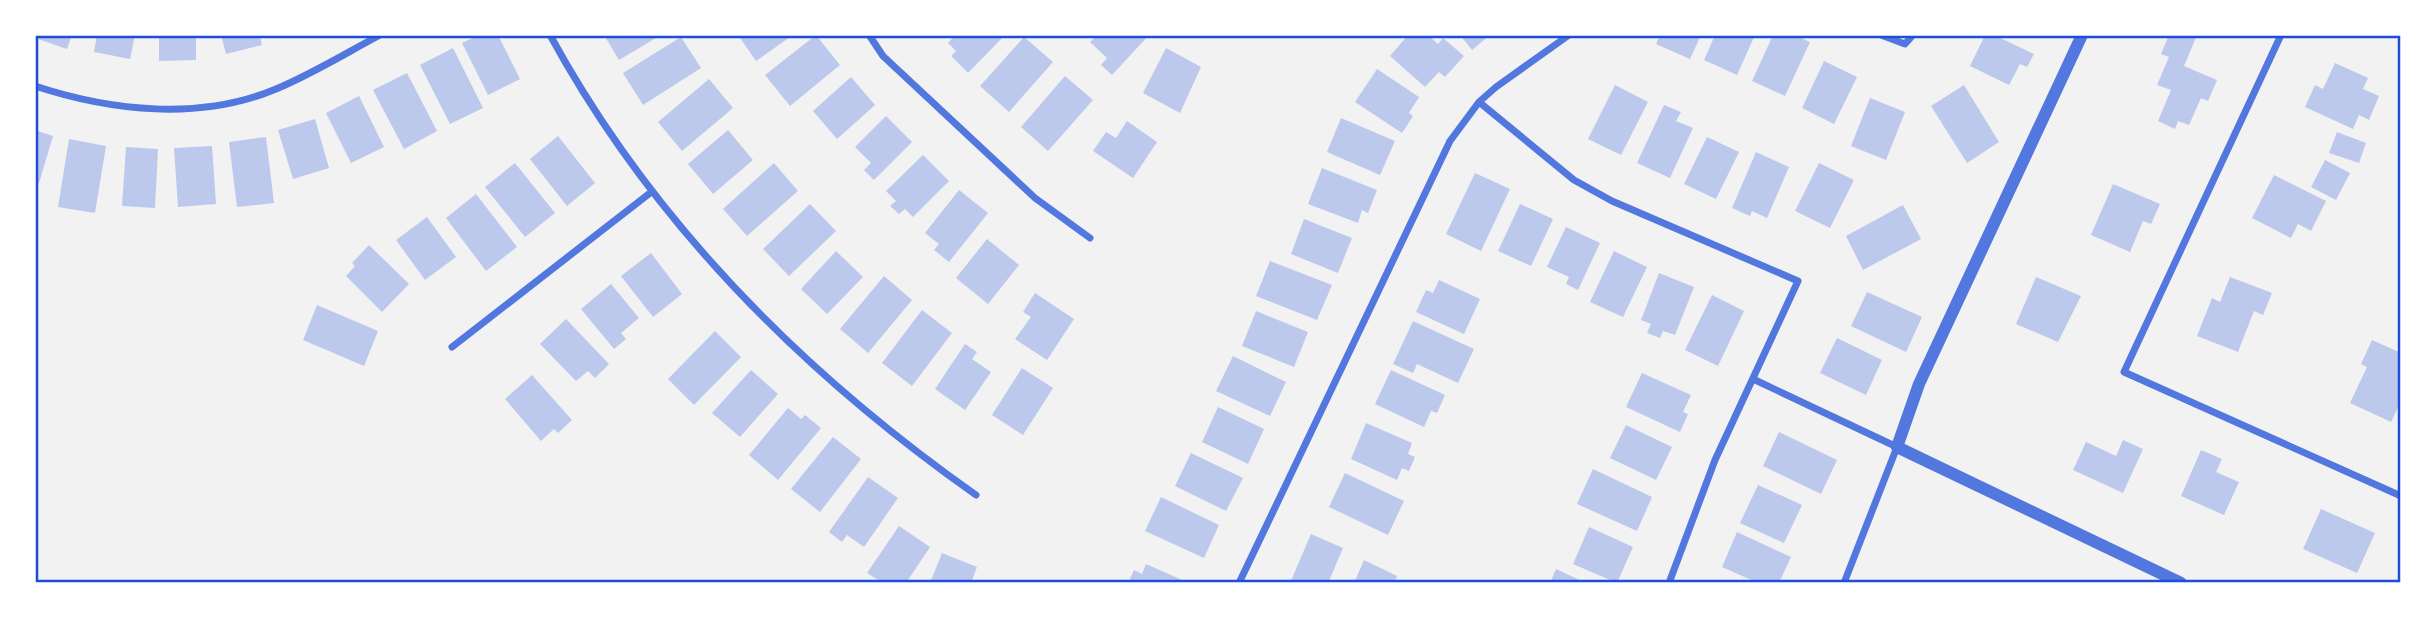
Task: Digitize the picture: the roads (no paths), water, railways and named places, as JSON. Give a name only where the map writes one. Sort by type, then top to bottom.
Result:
[{"type":"street","points":[[35,86],[71,98],[131,108],[174,109],[218,104],[274,89],[380,35]]},
{"type":"street","points":[[550,35],[650,193],[768,324],[919,455],[976,495]]},
{"type":"street","points":[[869,35],[883,56],[1035,198],[1090,238]]},
{"type":"street","points":[[1240,583],[1450,141],[1479,102],[1533,59],[1569,35]]},
{"type":"street","points":[[1881,35],[1905,44],[1913,35]]},
{"type":"street","points":[[1844,583],[1919,384],[2082,35]]},
{"type":"street","points":[[2281,35],[2124,372],[2401,495]]},
{"type":"street","points":[[1479,102],[1574,180],[1612,201],[1798,281],[1715,460],[1669,583]]},
{"type":"street","points":[[452,347],[650,193]]},
{"type":"street","points":[[1753,379],[2181,583]]}]
